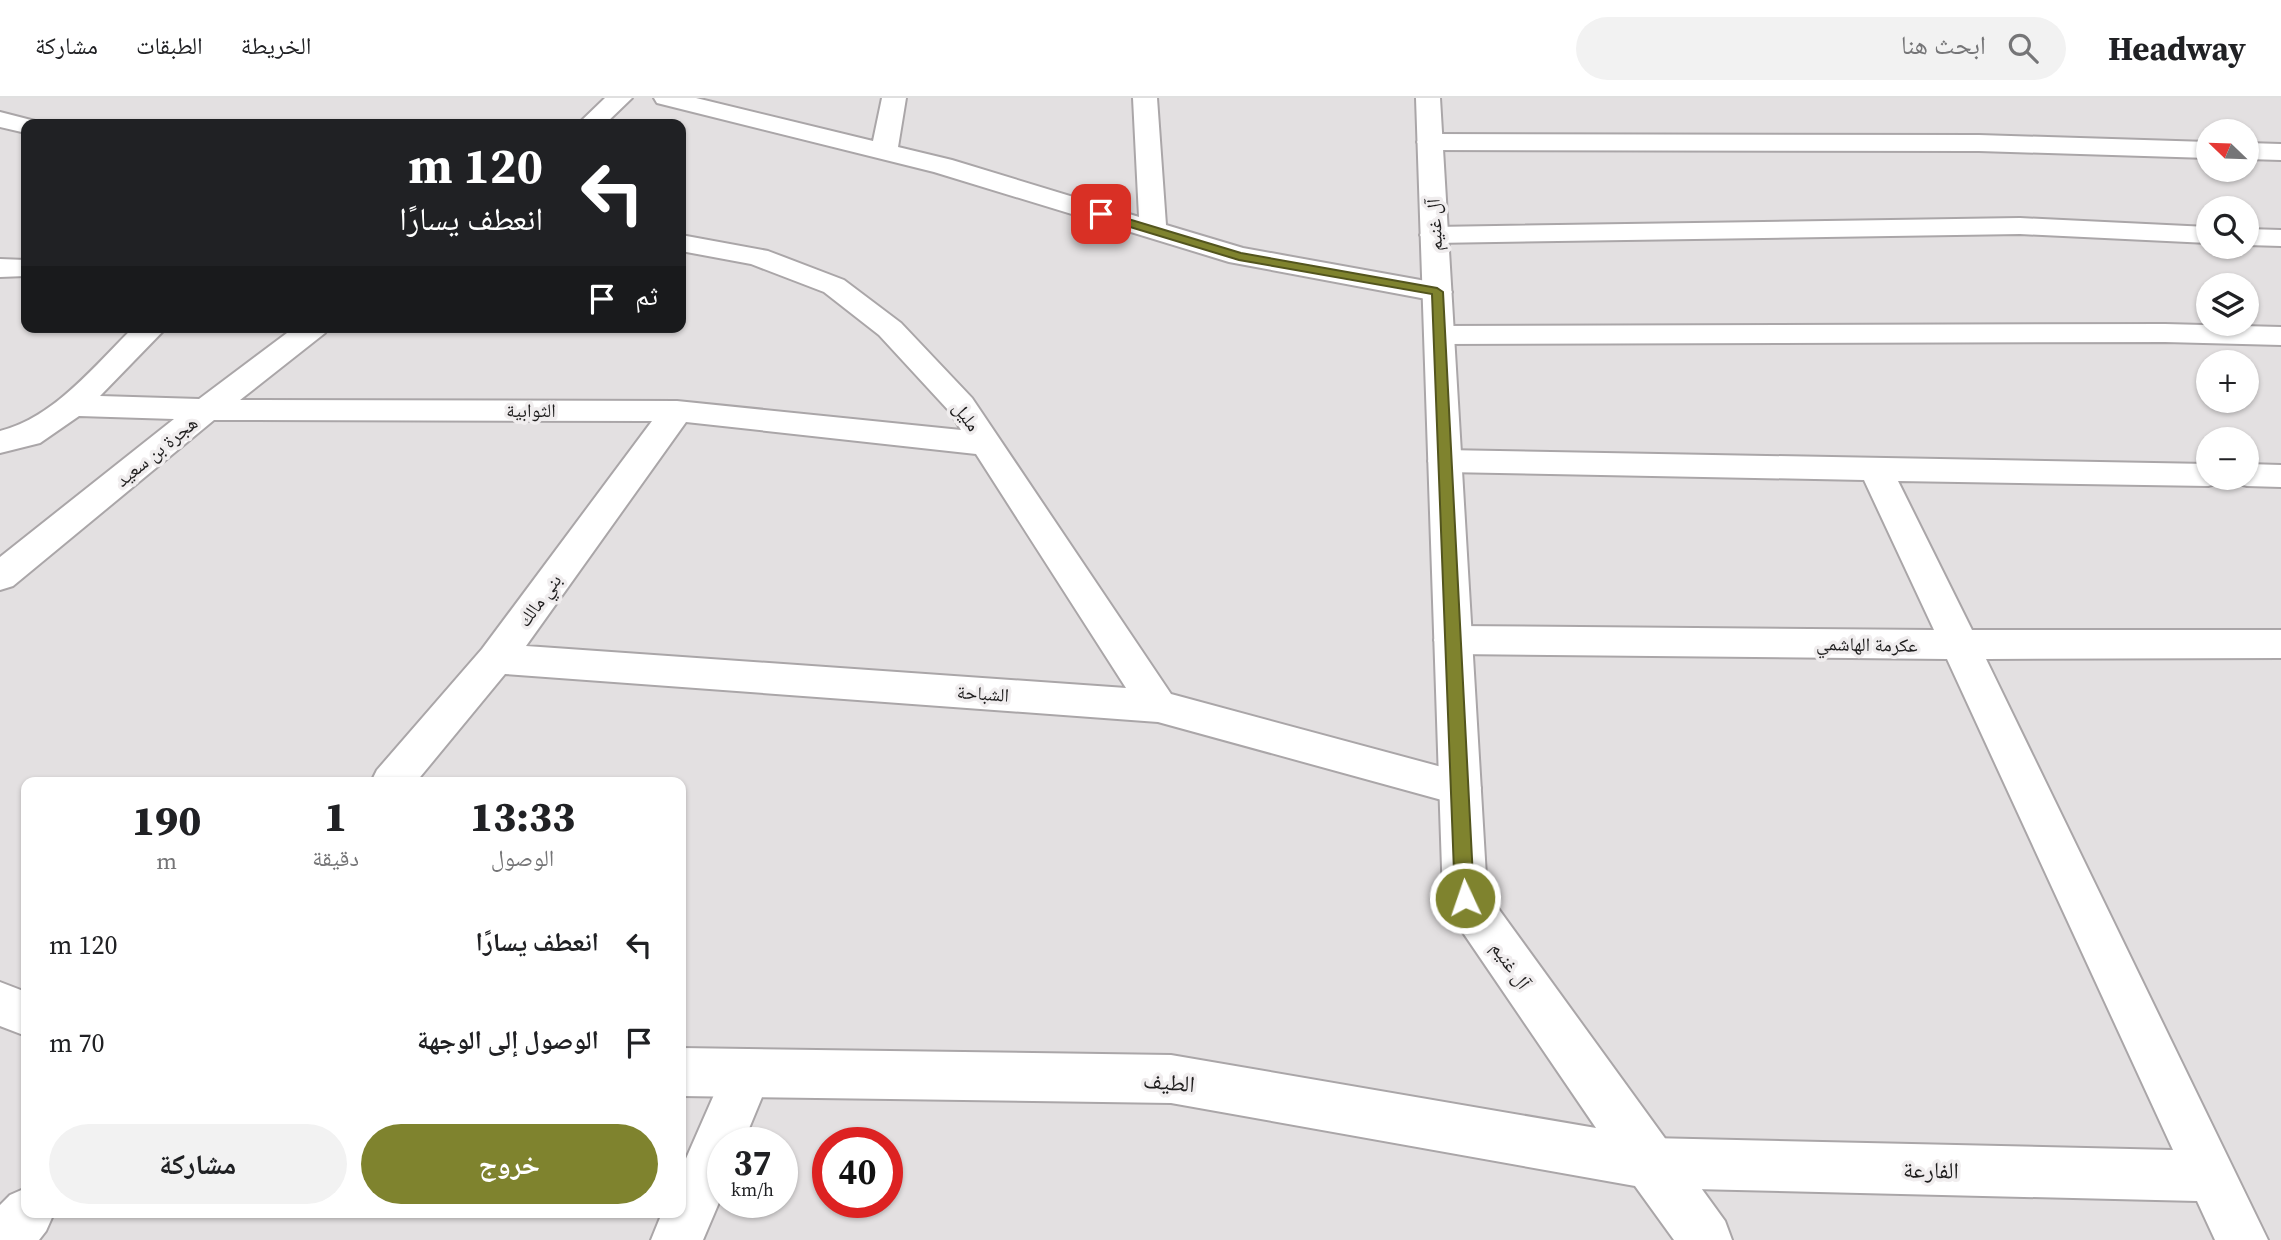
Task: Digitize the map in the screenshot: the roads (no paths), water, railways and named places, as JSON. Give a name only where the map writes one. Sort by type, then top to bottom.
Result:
[{"type":"street","points":[[596,119],[620,98]]},
{"type":"street","points":[[666,98],[943,166],[1239,256],[1437,292]]},
{"type":"street","points":[[884,152],[894,98]]},
{"type":"street","points":[[1145,98],[1153,230]]},
{"type":"street","name":"آل غنيم","points":[[1428,98],[1465,898],[1706,1240]]},
{"type":"street","points":[[0,142],[16,124]]},
{"type":"street","points":[[1430,142],[1979,143],[2196,150]]},
{"type":"street","points":[[2259,151],[2281,152]]},
{"type":"street","points":[[1434,235],[2020,226],[2196,234]]},
{"type":"street","points":[[2259,237],[2281,238]]},
{"type":"street","name":"مليل","points":[[686,244],[758,257],[834,286],[890,329],[961,405],[1158,706]]},
{"type":"street","points":[[0,268],[21,268]]},
{"type":"street","points":[[0,442],[28,435],[72,405],[146,333]]},
{"type":"street","name":"هجرة بن سعيد","points":[[0,577],[206,410],[306,333]]},
{"type":"street","points":[[1439,335],[2165,333],[2281,336]]},
{"type":"street","name":"الثوابية","points":[[72,405],[206,410],[677,411],[987,444]]},
{"type":"street","name":"بني مالك","points":[[396,777],[496,659],[677,411]]},
{"type":"street","points":[[1445,461],[2196,475]]},
{"type":"street","points":[[1876,469],[1962,645],[2242,1240]]},
{"type":"street","points":[[2259,475],[2281,476]]},
{"type":"street","name":"عكرمة الهاشمي","points":[[1453,640],[1962,645],[2281,644]]},
{"type":"street","name":"الشباحة","points":[[496,659],[1158,706],[1460,788]]},
{"type":"street","points":[[0,1004],[21,1012]]},
{"type":"street","name":"الطيف","points":[[686,1072],[1171,1079],[1650,1163]]},
{"type":"street","points":[[677,1240],[748,1073]]},
{"type":"street","name":"الفارعة","points":[[1650,1163],[2212,1176]]},
{"type":"street","points":[[4,1240],[24,1218]]}]
